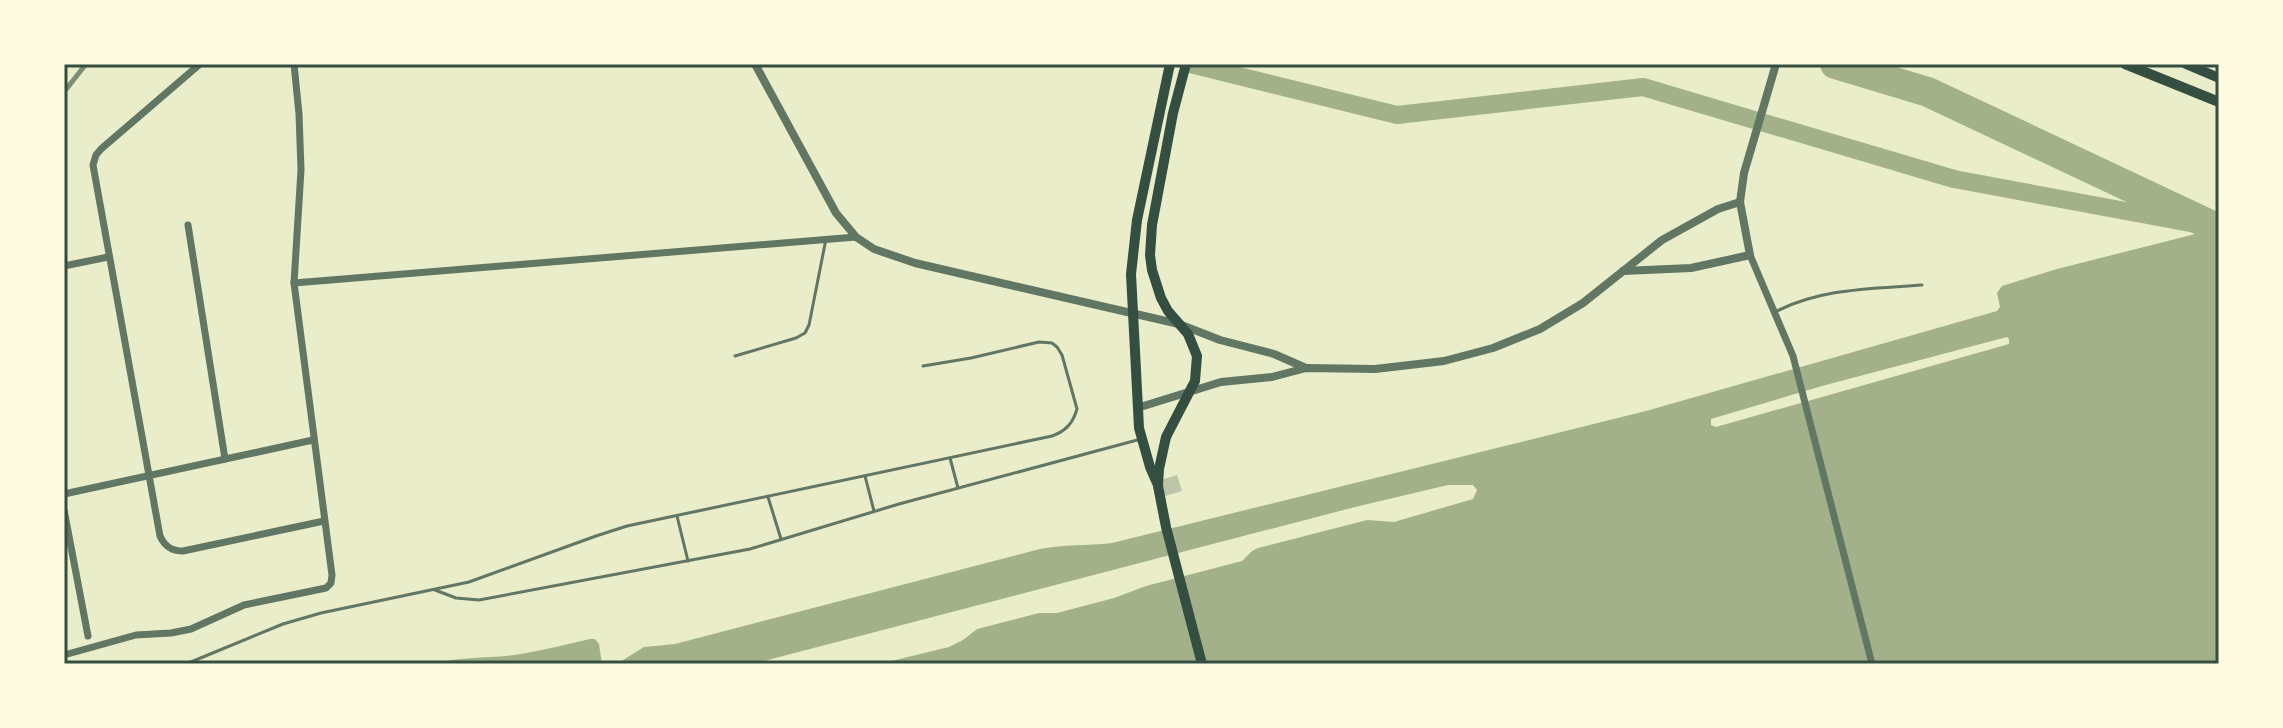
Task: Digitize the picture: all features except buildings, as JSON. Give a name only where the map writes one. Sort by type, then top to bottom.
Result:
[{"type":"main road","points":[[1170,64],[1132,247],[1137,408],[1141,439],[1158,486],[1202,664]]},
{"type":"main road","points":[[1158,486],[1166,437],[1195,381],[1197,356],[1194,344],[1161,298],[1150,255],[1152,225],[1173,113],[1186,64]]},
{"type":"main road","points":[[2125,64],[2219,102]]},
{"type":"main road","points":[[2186,64],[2219,78]]},
{"type":"street","points":[[200,64],[101,149],[93,160],[147,477],[160,536],[167,547],[183,551],[324,521]]},
{"type":"street","points":[[64,655],[136,635],[191,629],[244,605],[326,588],[332,579],[294,283],[301,170],[294,64]]},
{"type":"street","points":[[755,64],[836,213],[856,237],[874,249],[894,257],[1179,324],[1220,340],[1274,354],[1306,368]]},
{"type":"street","points":[[1776,64],[1744,173],[1740,202],[1750,255],[1793,356],[1872,664]]},
{"type":"street","points":[[1137,408],[1221,382],[1272,377],[1306,368],[1375,369],[1444,361],[1493,348],[1540,329],[1583,303],[1662,240],[1718,209],[1740,202]]},
{"type":"street","points":[[188,225],[225,459]]},
{"type":"street","points":[[294,283],[856,237]]},
{"type":"street","points":[[1623,271],[1691,268],[1750,255]]},
{"type":"street","points":[[64,266],[108,257]]},
{"type":"street","points":[[64,494],[313,440]]},
{"type":"street","points":[[64,510],[88,636]]},
{"type":"lane","points":[[735,356],[805,333],[826,239]]},
{"type":"lane","points":[[1775,312],[1819,294],[1922,285]]},
{"type":"lane","points":[[186,664],[283,624],[494,575],[596,536],[1060,433],[1075,416],[1077,409],[1072,387],[1060,350],[1052,343],[923,366]]},
{"type":"lane","points":[[435,590],[456,598],[479,600],[750,549],[874,511],[1141,439]]},
{"type":"lane","points":[[950,458],[958,488]]},
{"type":"lane","points":[[864,476],[874,511]]},
{"type":"lane","points":[[768,496],[781,539]]},
{"type":"lane","points":[[677,516],[688,561]]},
{"type":"shaded area","points":[[2219,228],[2219,664],[879,664],[949,647],[977,629],[1039,613],[1057,613],[1242,561],[1258,548],[1367,520],[1394,522],[1473,499],[1477,490],[1473,485],[1448,485],[752,664],[611,664],[644,647],[675,644],[1040,549],[1112,543],[1646,411],[1997,311],[2000,307],[1997,293],[2002,286]],"holes":[[[2007,337],[2009,344],[1716,427],[1711,425],[1711,419],[1822,386]]]},
{"type":"shaded area","points":[[595,639],[599,644],[602,664],[432,664],[521,654]]},
{"type":"waterway","points":[[1190,64],[1397,115],[1643,87],[1954,179],[2217,228]]},
{"type":"waterway","points":[[1835,64],[1928,92],[2219,229]]},
{"type":"railway","points":[[64,92],[86,64]]}]
